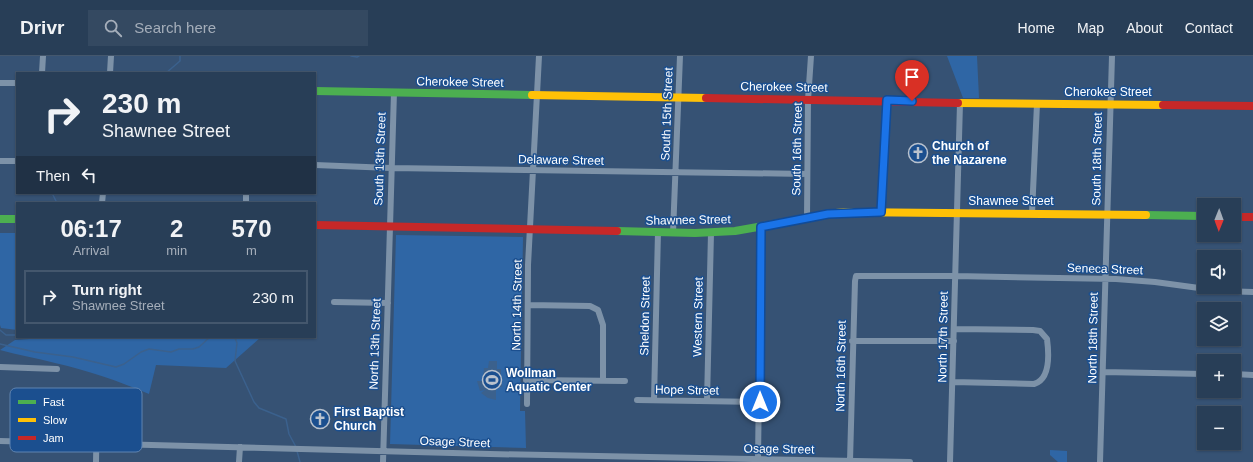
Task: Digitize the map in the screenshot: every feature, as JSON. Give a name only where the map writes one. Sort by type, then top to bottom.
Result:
[{"type":"street","points":[[42,72],[43,56]]},
{"type":"street","points":[[110,72],[111,56]]},
{"type":"street","name":"North 14th Street","points":[[527,404],[528,266],[539,56]]},
{"type":"street","name":"South 15th Street","points":[[673,233],[680,56]]},
{"type":"street","name":"South 16th Street","points":[[807,218],[808,100],[811,56]]},
{"type":"street","name":"South 18th Street","points":[[1107,214],[1112,56]]},
{"type":"street","points":[[0,83],[16,83]]},
{"type":"street","name":"Cherokee Street","points":[[316,91],[678,96],[960,103],[1110,103],[1253,106]]},
{"type":"street","name":"South 13th Street","points":[[389,227],[394,92]]},
{"type":"street","points":[[881,212],[887,100]]},
{"type":"street","name":"North 17th Street","points":[[950,462],[955,329],[956,213],[960,103]]},
{"type":"street","points":[[1032,213],[1037,104]]},
{"type":"street","points":[[0,161],[16,161]]},
{"type":"street","name":"Delaware Street","points":[[316,165],[391,168],[807,174]]},
{"type":"street","name":"Shawnee Street","points":[[316,225],[711,233],[761,227],[844,212],[1197,216]]},
{"type":"street","name":"North 18th Street","points":[[1100,462],[1107,214]]},
{"type":"street","points":[[1241,217],[1253,217]]},
{"type":"street","points":[[0,219],[16,219]]},
{"type":"street","name":"North 13th Street","points":[[383,462],[389,227]]},
{"type":"street","points":[[758,460],[760,402],[761,227]]},
{"type":"street","name":"Sheldon Street","points":[[654,400],[658,232]]},
{"type":"street","name":"Western Street","points":[[707,401],[711,233]]},
{"type":"street","name":"Seneca Street","points":[[861,275],[1105,279],[1155,282],[1221,292],[1253,292]]},
{"type":"street","name":"North 16th Street","points":[[850,461],[852,341],[855,281],[856,276],[861,275]]},
{"type":"street","points":[[334,302],[388,303]]},
{"type":"street","points":[[528,305],[590,306],[598,310],[603,325],[603,380]]},
{"type":"street","points":[[953,382],[1034,384],[1042,380],[1045,376],[1047,365],[1047,339],[1040,332],[1033,330],[955,329]]},
{"type":"street","points":[[852,341],[954,341]]},
{"type":"street","points":[[0,367],[57,369]]},
{"type":"street","points":[[1103,372],[1197,374]]},
{"type":"street","points":[[1241,374],[1253,375]]},
{"type":"street","points":[[526,380],[625,381]]},
{"type":"street","name":"Hope Street","points":[[637,400],[760,402]]},
{"type":"street","name":"Osage Street","points":[[0,441],[10,441]]},
{"type":"street","name":"Osage Street","points":[[142,445],[383,450],[668,460],[910,462]]},
{"type":"street","points":[[239,462],[240,447]]},
{"type":"street","points":[[96,462],[97,452]]},
{"type":"street","points":[[490,454],[490,462]]},
{"type":"shaded area","points":[[947,56],[977,56],[979,98],[963,98]]},
{"type":"shaded area","points":[[0,233],[16,233],[16,330],[1,328]]},
{"type":"shaded area","points":[[396,235],[523,237],[520,411],[525,411],[526,448],[390,444]]},
{"type":"shaded area","points":[[260,338],[226,368],[156,365],[149,394],[142,391],[142,388],[134,388],[90,372],[0,350],[15,340]]},
{"type":"shaded area","name":"Wollman Aquatic Center","points":[[489,361],[497,361],[497,369],[501,369],[501,379],[496,381],[502,381],[502,387],[496,387],[496,400],[488,398],[481,393],[485,390],[480,391],[477,381],[488,381],[483,379],[484,368],[488,368]]},
{"type":"shaded area","points":[[1050,450],[1067,451],[1067,462],[1058,462],[1050,455]]},
{"type":"waterway","points":[[167,72],[180,61],[180,56]]},
{"type":"waterway","points":[[351,56],[359,56]]},
{"type":"waterway","points":[[52,194],[56,202]]},
{"type":"waterway","points":[[0,330],[6,335],[16,335]]},
{"type":"waterway","points":[[0,344],[35,352],[73,357],[116,367],[149,349],[171,352],[179,349],[193,349],[199,347],[209,338]]},
{"type":"waterway","points":[[235,338],[237,343],[235,361],[254,402],[259,408],[286,419],[289,434],[296,447]]},
{"type":"waterway","points":[[297,451],[300,462]]},
{"type":"traffic: fast","points":[[316,91],[532,95]]},
{"type":"traffic: fast","points":[[617,231],[695,233],[735,231],[836,213]]},
{"type":"traffic: fast","points":[[1146,215],[1197,216]]},
{"type":"traffic: fast","points":[[0,219],[16,219]]},
{"type":"traffic: slow","points":[[532,95],[706,98]]},
{"type":"traffic: slow","points":[[958,103],[1163,105]]},
{"type":"traffic: slow","points":[[836,213],[1146,215]]},
{"type":"traffic: jam","points":[[706,98],[958,103]]},
{"type":"traffic: jam","points":[[1163,105],[1253,106]]},
{"type":"traffic: jam","points":[[1241,217],[1253,217]]},
{"type":"traffic: jam","points":[[316,225],[617,231]]},
{"type":"place","name":"Church of the Nazarene","points":[[918,153]]},
{"type":"place","name":"Wollman Aquatic Center","points":[[492,380]]},
{"type":"place","name":"First Baptist Church","points":[[320,419]]},
{"type":"route","points":[[760,402],[761,227],[828,214],[844,212],[881,212],[887,100],[912,101]]}]
